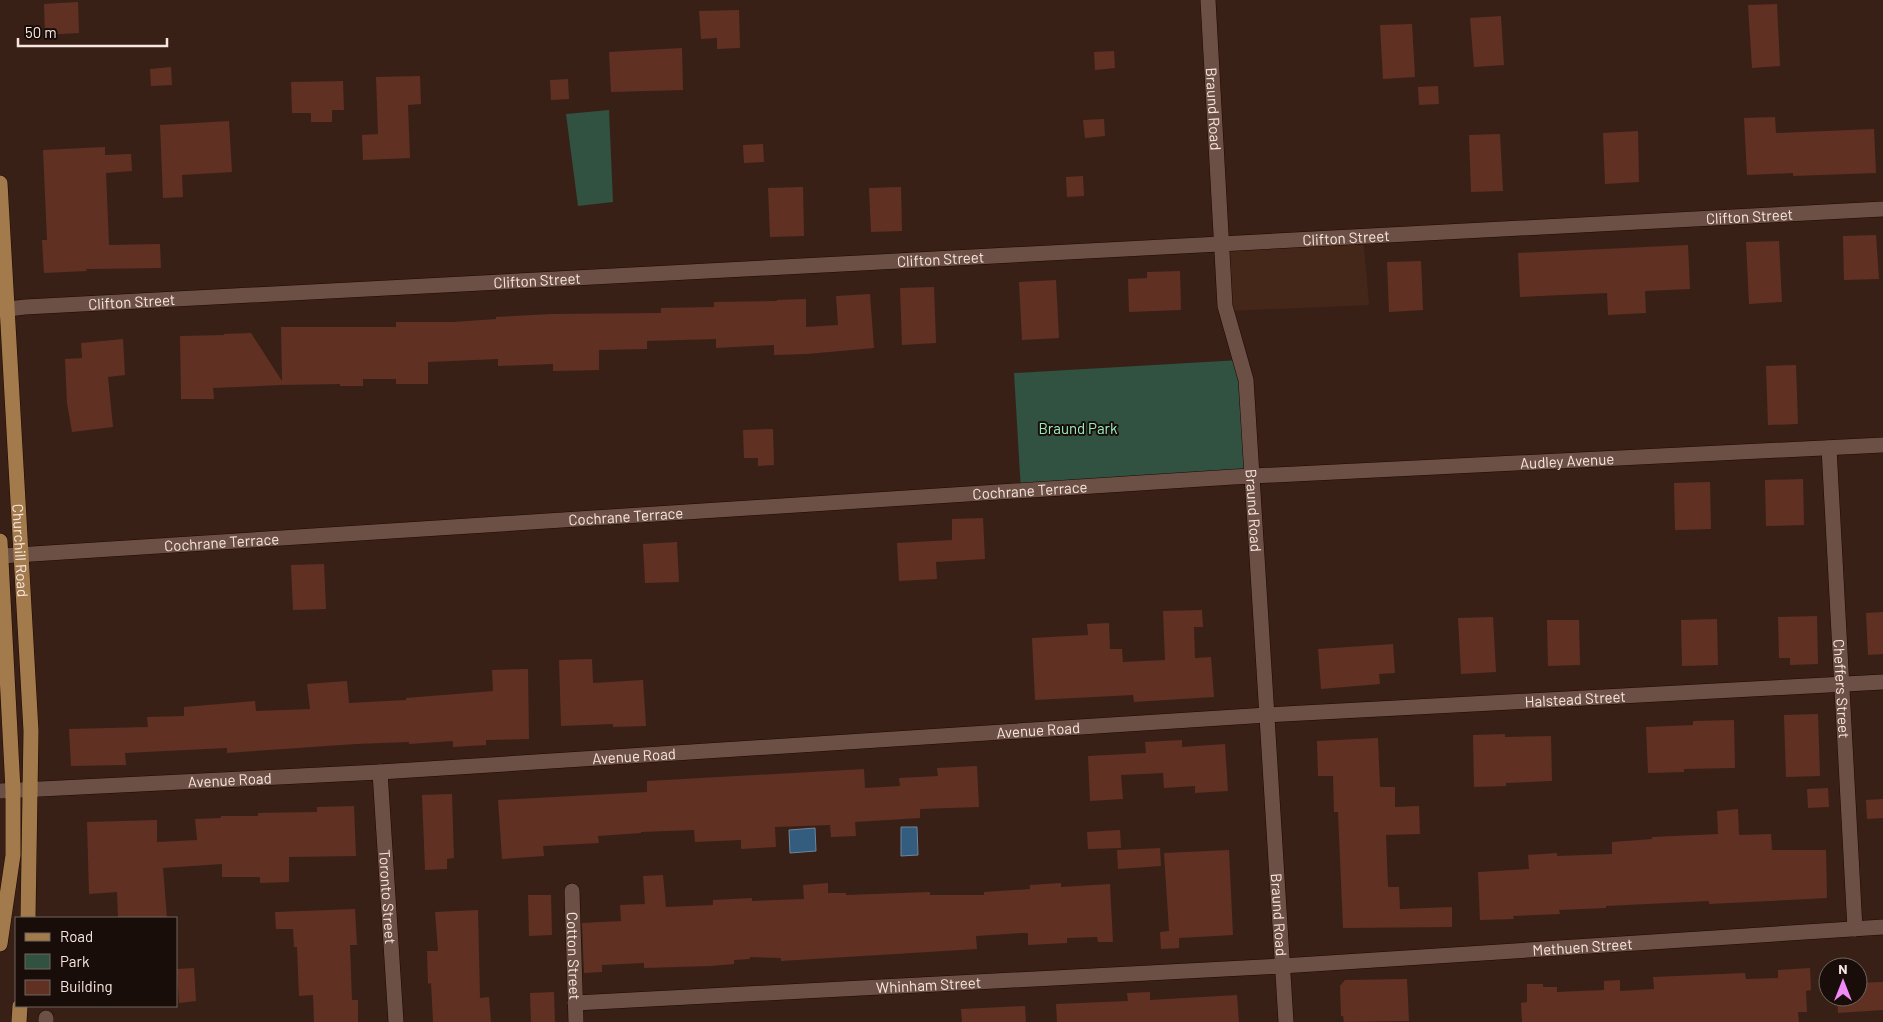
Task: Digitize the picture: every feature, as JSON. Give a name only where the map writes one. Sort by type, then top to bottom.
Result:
[{"type":"main road","name":"Churchill Road","points":[[0,183],[3,309],[21,554],[31,731],[28,917]]},
{"type":"main road","name":"Churchill Road","points":[[0,549],[6,790],[13,855],[0,944]]},
{"type":"main road","points":[[19,1022],[20,1007]]},
{"type":"street","name":"Braund Road","points":[[1208,0],[1226,306],[1246,380],[1286,1022]]},
{"type":"street","name":"Clifton Street","points":[[3,309],[1883,209]]},
{"type":"street","name":"Audley Avenue","points":[[1251,476],[1883,445]]},
{"type":"street","name":"Cheffers Street","points":[[1829,448],[1855,929]]},
{"type":"street","name":"Cochrane Terrace","points":[[0,549],[21,554],[1251,476]]},
{"type":"street","name":"Halstead Street","points":[[1267,715],[1883,682]]},
{"type":"street","name":"Avenue Road","points":[[6,790],[380,772],[1267,715]]},
{"type":"street","name":"Toronto Street","points":[[380,772],[396,1022]]},
{"type":"street","name":"Cotton Street","points":[[572,891],[576,1022]]},
{"type":"street","name":"Methuen Street","points":[[1282,966],[1883,928]]},
{"type":"street","name":"Whinham Street","points":[[576,1003],[1282,966]]},
{"type":"shaded area","points":[[1363,236],[1369,305],[1227,311],[1222,244]]},
{"type":"green space","points":[[609,110],[613,202],[578,206],[566,114]]},
{"type":"green space","name":"Braund Park","points":[[1240,360],[1251,476],[1021,491],[1014,373]]},
{"type":"water","points":[[901,827],[917,827],[918,855],[901,856]]},
{"type":"water","points":[[815,828],[816,851],[790,853],[789,830]]},
{"type":"building","points":[[78,2],[79,33],[45,35],[44,4]]},
{"type":"building","points":[[1777,4],[1780,66],[1752,68],[1748,5]]},
{"type":"building","points":[[739,10],[740,48],[717,49],[717,38],[701,39],[699,11]]},
{"type":"building","points":[[1501,16],[1504,65],[1474,67],[1470,18]]},
{"type":"building","points":[[1412,24],[1415,77],[1383,79],[1380,25]]},
{"type":"building","points":[[682,48],[683,90],[611,92],[609,52]]},
{"type":"building","points":[[1114,51],[1115,68],[1095,70],[1094,52]]},
{"type":"building","points":[[171,67],[172,85],[151,86],[150,69]]},
{"type":"building","points":[[420,76],[421,104],[408,105],[410,158],[363,160],[362,135],[378,134],[376,77]]},
{"type":"building","points":[[568,79],[569,99],[551,100],[550,80]]},
{"type":"building","points":[[343,81],[344,110],[332,110],[332,122],[311,122],[311,113],[292,113],[291,82]]},
{"type":"building","points":[[1438,86],[1439,104],[1419,105],[1418,87]]},
{"type":"building","points":[[1775,117],[1776,133],[1874,129],[1876,173],[1793,176],[1793,173],[1747,175],[1744,118]]},
{"type":"building","points":[[1104,119],[1105,136],[1085,138],[1083,120]]},
{"type":"building","points":[[229,121],[232,172],[182,175],[183,197],[163,198],[160,125]]},
{"type":"building","points":[[1638,131],[1639,182],[1605,184],[1603,133]]},
{"type":"building","points":[[1500,134],[1503,191],[1471,192],[1469,135]]},
{"type":"building","points":[[763,144],[764,162],[744,163],[743,145]]},
{"type":"building","points":[[105,147],[105,155],[131,154],[132,171],[106,173],[109,245],[160,244],[161,268],[86,269],[87,271],[44,273],[42,240],[47,240],[43,150]]},
{"type":"building","points":[[1083,176],[1084,196],[1067,197],[1066,177]]},
{"type":"building","points":[[803,187],[804,236],[770,237],[768,188]]},
{"type":"building","points":[[901,187],[902,231],[871,232],[869,188]]},
{"type":"building","points":[[1876,235],[1879,279],[1844,280],[1843,236]]},
{"type":"building","points":[[1779,241],[1782,302],[1749,304],[1746,242]]},
{"type":"building","points":[[1688,245],[1690,289],[1645,291],[1646,313],[1608,315],[1607,293],[1520,297],[1518,253]]},
{"type":"building","points":[[1421,261],[1423,310],[1389,312],[1387,262]]},
{"type":"building","points":[[1180,271],[1181,310],[1129,312],[1128,279],[1147,278],[1147,272]]},
{"type":"building","points":[[1056,280],[1059,338],[1022,340],[1019,282]]},
{"type":"building","points":[[934,287],[936,343],[902,345],[900,288]]},
{"type":"building","points":[[870,294],[874,348],[774,355],[774,345],[716,348],[716,339],[647,341],[647,349],[599,350],[599,370],[553,371],[553,364],[498,366],[498,359],[428,362],[428,384],[396,384],[396,379],[363,379],[363,386],[340,386],[340,384],[213,388],[214,399],[181,399],[180,336],[251,333],[282,381],[281,327],[396,327],[396,322],[453,322],[496,319],[496,317],[552,314],[661,313],[661,308],[714,307],[714,302],[806,299],[806,327],[838,325],[836,296]]},
{"type":"building","points":[[123,339],[125,375],[108,377],[113,427],[72,432],[67,403],[65,359],[82,358],[81,343]]},
{"type":"building","points":[[1796,365],[1798,424],[1768,425],[1766,366]]},
{"type":"building","points":[[773,429],[774,465],[758,466],[758,458],[744,458],[743,430]]},
{"type":"building","points":[[1803,479],[1804,525],[1766,526],[1765,480]]},
{"type":"building","points":[[1710,482],[1711,529],[1675,530],[1674,483]]},
{"type":"building","points":[[983,518],[985,559],[936,562],[937,579],[899,581],[897,543],[952,540],[952,519]]},
{"type":"building","points":[[677,542],[679,582],[645,583],[643,544]]},
{"type":"building","points":[[324,564],[326,609],[293,610],[291,565]]},
{"type":"building","points":[[1202,610],[1203,627],[1194,627],[1195,658],[1211,657],[1214,697],[1134,702],[1133,695],[1035,700],[1032,638],[1088,635],[1087,624],[1109,623],[1110,649],[1122,649],[1123,662],[1165,660],[1163,611]]},
{"type":"building","points":[[1883,612],[1883,654],[1868,655],[1866,613]]},
{"type":"building","points":[[1817,616],[1818,664],[1790,665],[1790,658],[1779,658],[1778,617]]},
{"type":"building","points":[[1493,617],[1496,672],[1461,674],[1458,618]]},
{"type":"building","points":[[1717,619],[1718,665],[1682,666],[1681,620]]},
{"type":"building","points":[[1547,620],[1579,620],[1580,665],[1548,666]]},
{"type":"building","points":[[1393,644],[1395,673],[1379,674],[1380,684],[1321,689],[1318,649]]},
{"type":"building","points":[[592,659],[593,683],[643,680],[646,726],[613,727],[613,724],[561,726],[559,660]]},
{"type":"building","points":[[528,669],[529,739],[486,740],[486,745],[453,747],[453,741],[409,744],[409,742],[356,744],[227,753],[227,748],[125,753],[126,765],[71,766],[69,729],[148,727],[147,717],[184,716],[184,707],[255,701],[256,711],[310,709],[307,684],[347,681],[349,703],[406,700],[406,698],[493,691],[492,670]]},
{"type":"building","points":[[1818,714],[1820,776],[1786,777],[1784,715]]},
{"type":"building","points":[[1734,720],[1735,768],[1684,769],[1684,772],[1648,773],[1646,727],[1693,725],[1693,721]]},
{"type":"building","points":[[1505,734],[1505,737],[1551,736],[1552,781],[1506,783],[1506,786],[1474,787],[1473,735]]},
{"type":"building","points":[[1378,738],[1380,787],[1395,787],[1395,807],[1419,806],[1420,834],[1386,835],[1388,887],[1399,887],[1400,909],[1452,907],[1452,927],[1343,928],[1338,812],[1334,812],[1333,776],[1318,776],[1317,741]]},
{"type":"building","points":[[1182,740],[1182,747],[1225,744],[1228,791],[1195,793],[1195,786],[1164,788],[1163,773],[1121,775],[1123,799],[1090,801],[1088,756],[1146,753],[1145,742]]},
{"type":"building","points":[[977,766],[979,807],[920,809],[920,818],[855,822],[856,836],[831,837],[830,825],[775,827],[776,847],[741,849],[741,840],[695,842],[694,830],[641,832],[598,836],[599,843],[543,846],[544,856],[502,859],[498,800],[647,792],[647,781],[864,769],[865,788],[900,786],[899,778],[938,776],[937,768]]},
{"type":"building","points":[[1828,788],[1829,807],[1808,808],[1807,789]]},
{"type":"building","points":[[452,794],[454,858],[447,859],[447,869],[425,870],[422,795]]},
{"type":"building","points":[[1883,799],[1883,818],[1867,819],[1866,800]]},
{"type":"building","points":[[354,806],[356,856],[289,857],[289,882],[260,883],[260,877],[222,877],[222,864],[163,868],[167,917],[118,917],[117,892],[89,894],[87,822],[157,820],[157,842],[197,840],[195,819],[221,818],[221,816],[258,816],[258,813],[317,812],[317,807]]},
{"type":"building","points":[[1738,809],[1739,835],[1771,834],[1772,850],[1826,850],[1827,898],[1709,904],[1709,901],[1606,906],[1606,908],[1559,910],[1560,914],[1513,916],[1514,919],[1480,920],[1478,872],[1529,869],[1528,855],[1557,853],[1557,856],[1612,854],[1612,842],[1652,839],[1652,837],[1718,834],[1717,811]]},
{"type":"building","points":[[1120,830],[1121,848],[1088,849],[1087,832]]},
{"type":"building","points":[[1160,848],[1161,866],[1118,869],[1117,850]]},
{"type":"building","points":[[1229,850],[1233,935],[1179,938],[1179,948],[1161,949],[1160,932],[1169,931],[1164,853]]},
{"type":"building","points":[[663,875],[666,907],[713,905],[713,900],[752,898],[752,901],[804,899],[803,885],[828,883],[828,893],[846,893],[846,895],[930,892],[930,895],[984,895],[984,892],[1030,889],[1030,885],[1061,883],[1061,887],[1110,884],[1113,942],[1098,942],[1097,937],[1067,938],[1067,943],[1028,945],[1028,933],[1022,933],[976,936],[977,949],[781,961],[781,958],[750,957],[750,959],[734,960],[734,964],[711,966],[644,968],[644,963],[602,965],[602,972],[584,973],[582,923],[621,921],[620,905],[645,904],[643,876]]},
{"type":"building","points":[[528,895],[551,895],[552,935],[529,936]]},
{"type":"building","points":[[355,909],[357,945],[350,945],[352,1000],[358,1000],[358,1022],[314,1022],[313,995],[299,996],[297,947],[294,947],[293,929],[276,929],[275,912]]},
{"type":"building","points":[[478,910],[480,998],[489,997],[491,1022],[433,1022],[431,983],[428,984],[427,951],[438,951],[435,912]]},
{"type":"building","points":[[194,968],[196,1001],[179,1003],[178,969]]},
{"type":"building","points":[[1810,968],[1811,990],[1806,991],[1807,1012],[1798,1012],[1799,1022],[1522,1022],[1521,1003],[1527,1002],[1527,984],[1543,984],[1543,987],[1557,987],[1557,992],[1604,990],[1604,981],[1620,980],[1620,991],[1654,989],[1653,977],[1745,973],[1746,979],[1778,978],[1778,970]]},
{"type":"building","points":[[1407,979],[1409,1021],[1344,1022],[1343,1016],[1341,1016],[1340,986],[1345,980]]},
{"type":"building","points":[[1883,982],[1883,1010],[1838,1013],[1838,1007],[1868,1007],[1868,983]]},
{"type":"building","points":[[554,992],[555,1022],[531,1022],[530,993]]},
{"type":"building","points":[[1150,992],[1150,1000],[1237,995],[1239,1022],[1057,1022],[1056,1004],[1128,1001],[1127,993]]},
{"type":"building","points":[[1025,1006],[1026,1022],[962,1022],[961,1009]]}]
